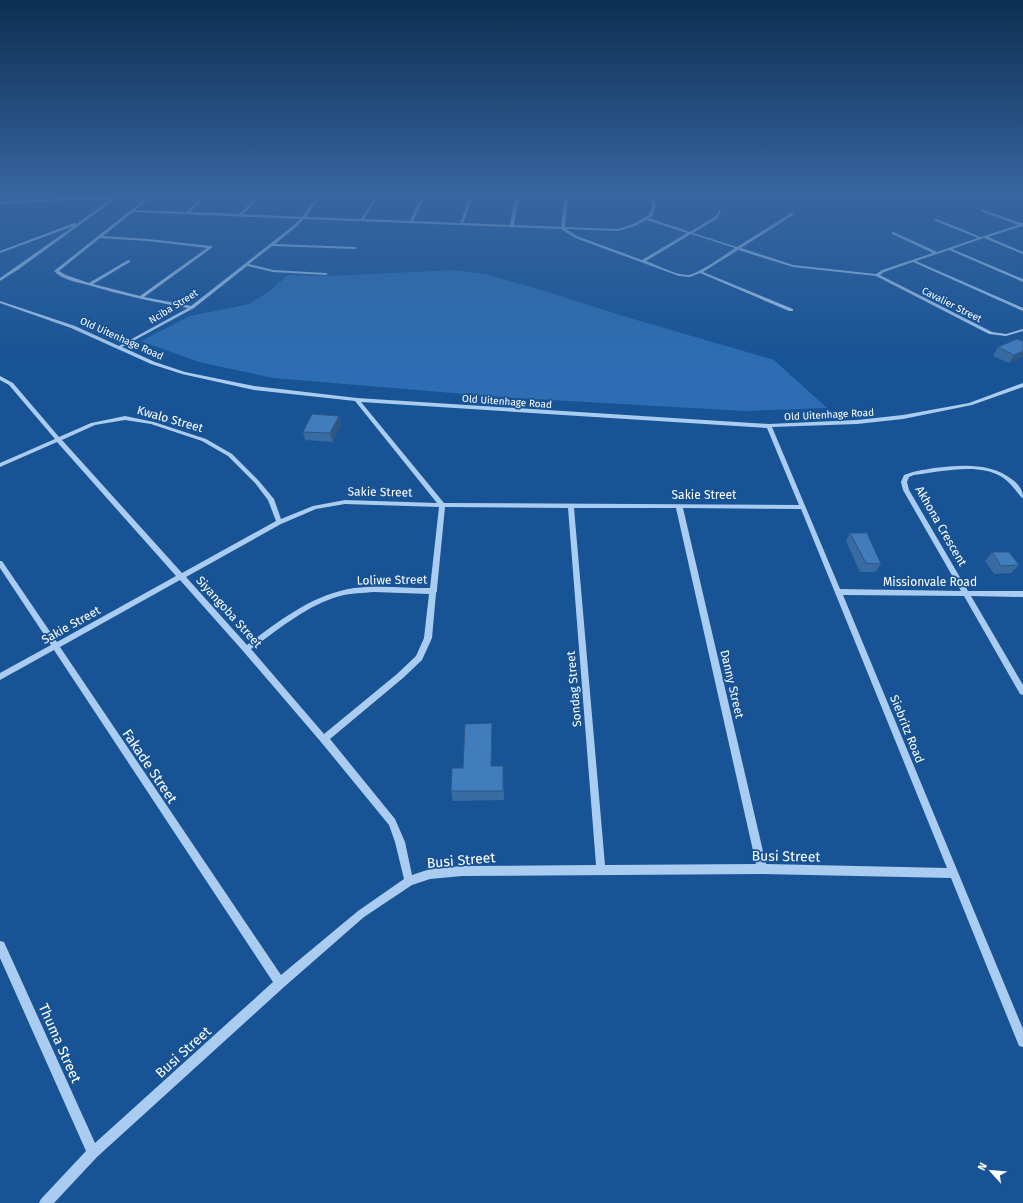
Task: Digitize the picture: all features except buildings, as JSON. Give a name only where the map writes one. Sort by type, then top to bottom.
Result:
[{"type":"street","points":[[0,280],[42,250]]},
{"type":"street","points":[[82,250],[56,271],[62,276],[140,298],[192,307]]},
{"type":"street","points":[[140,298],[207,250]]},
{"type":"street","name":"Nciba Street","points":[[118,348],[192,307],[266,250]]},
{"type":"street","points":[[613,250],[685,276],[695,275],[734,250]]},
{"type":"street","points":[[643,261],[662,250]]},
{"type":"street","points":[[743,250],[776,261],[801,267],[877,275],[883,271],[913,260],[946,250]]},
{"type":"street","points":[[930,250],[937,253]]},
{"type":"street","points":[[952,250],[1023,280]]},
{"type":"street","points":[[913,260],[1023,310]]},
{"type":"street","points":[[90,284],[129,261]]},
{"type":"street","points":[[247,265],[273,271],[326,274]]},
{"type":"street","points":[[700,272],[791,310]]},
{"type":"street","name":"Cavalier Street","points":[[877,275],[983,330],[1000,335],[1012,335],[1023,330]]},
{"type":"street","name":"Old Uitenhage Road","points":[[0,302],[73,327],[153,363],[221,382],[289,393],[357,400],[768,426],[857,422],[910,416],[970,404],[1023,384]]},
{"type":"street","name":"Siyangoba Street","points":[[0,378],[11,384],[58,439],[246,649],[324,739],[392,822],[400,842],[409,881]]},
{"type":"street","points":[[357,400],[442,505]]},
{"type":"street","name":"Kwalo Street","points":[[0,465],[93,424],[125,418],[152,423],[204,440],[230,455],[257,482],[271,499],[279,522]]},
{"type":"street","name":"Siebritz Road","points":[[768,426],[803,507],[1023,1042]]},
{"type":"street","name":"Akhona Crescent","points":[[967,593],[906,490],[904,482],[906,476],[913,473],[980,467],[1003,475],[1013,483],[1023,496]]},
{"type":"street","name":"Sakie Street","points":[[0,677],[279,522],[315,506],[345,502],[442,505],[803,507]]},
{"type":"street","name":"Loliwe Street","points":[[324,739],[400,676],[419,658],[428,638],[442,505]]},
{"type":"street","name":"Sondag Street","points":[[571,506],[601,870]]},
{"type":"street","name":"Danny Street","points":[[678,506],[762,869]]},
{"type":"street","name":"Fakade Street","points":[[0,563],[280,983]]},
{"type":"street","name":"Loliwe Street","points":[[246,649],[310,607],[333,596],[353,591],[434,591]]},
{"type":"street","name":"Missionvale Road","points":[[838,592],[1023,594]]},
{"type":"street","points":[[967,593],[1023,692]]},
{"type":"street","name":"Busi Street","points":[[45,1203],[93,1153],[280,983],[362,914],[409,881],[430,874],[462,871],[762,869],[954,873]]},
{"type":"street","name":"Thuma Street","points":[[0,946],[93,1153]]},
{"type":"shaded area","points":[[454,270],[485,274],[774,360],[827,408],[744,411],[500,397],[273,378],[199,362],[141,341],[190,316],[249,304],[270,291],[288,275],[330,276]]}]
